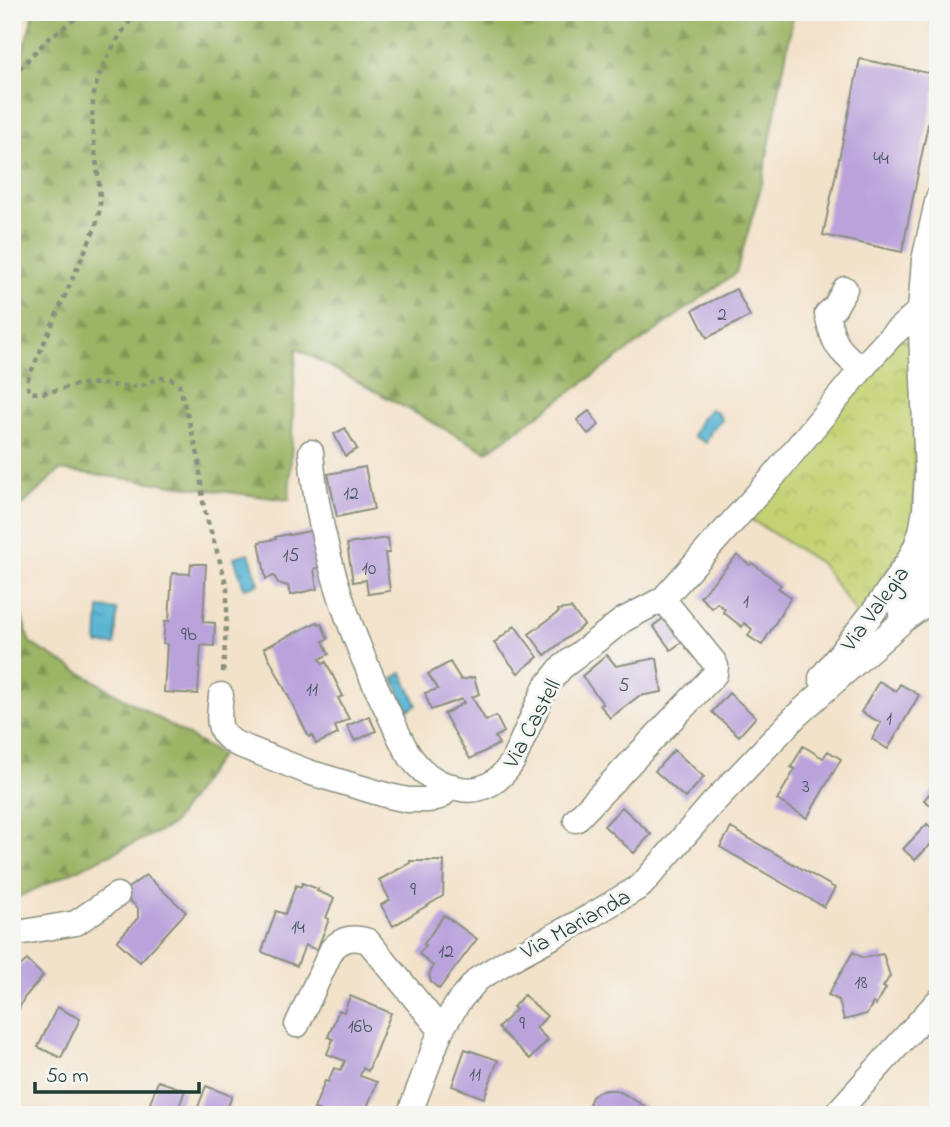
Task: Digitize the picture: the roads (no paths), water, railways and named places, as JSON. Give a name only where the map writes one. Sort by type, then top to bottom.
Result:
[{"type":"street","name":"Via Valegia","points":[[797,715],[807,697],[874,611],[912,554],[921,532],[934,473],[920,310],[924,260],[938,198]]},
{"type":"street","points":[[845,289],[835,307],[827,314],[835,344],[861,369]]},
{"type":"street","name":"Via Castell","points":[[310,452],[321,530],[338,589],[377,690],[407,751],[416,764],[436,781],[464,789],[476,789],[498,780],[507,771],[545,688],[561,667],[623,620],[663,599],[771,479],[861,369],[892,335],[920,310]]},
{"type":"street","points":[[905,619],[901,614],[901,606],[919,580],[938,543]]},
{"type":"street","points":[[797,715],[905,619],[938,595]]},
{"type":"street","points":[[576,820],[715,674],[714,662],[663,599]]},
{"type":"street","points":[[221,695],[220,729],[229,740],[249,749],[309,772],[408,800],[440,797],[452,786]]},
{"type":"street","name":"Via Marianda","points":[[410,1115],[441,1030],[459,1001],[478,979],[641,886],[711,805],[797,715]]},
{"type":"street","points":[[12,934],[76,923],[117,895]]},
{"type":"street","points":[[297,1026],[332,950],[339,942],[358,938],[368,941],[441,1030]]},
{"type":"street","points":[[835,1115],[938,1001]]},
{"type":"water","points":[[710,409],[717,412],[722,420],[711,431],[706,443],[693,436],[700,420]]},
{"type":"water","points":[[249,553],[259,584],[244,588],[234,557]]},
{"type":"water","points":[[99,608],[117,610],[115,645],[97,644]]},
{"type":"water","points":[[402,673],[417,705],[408,710],[393,678]]}]
